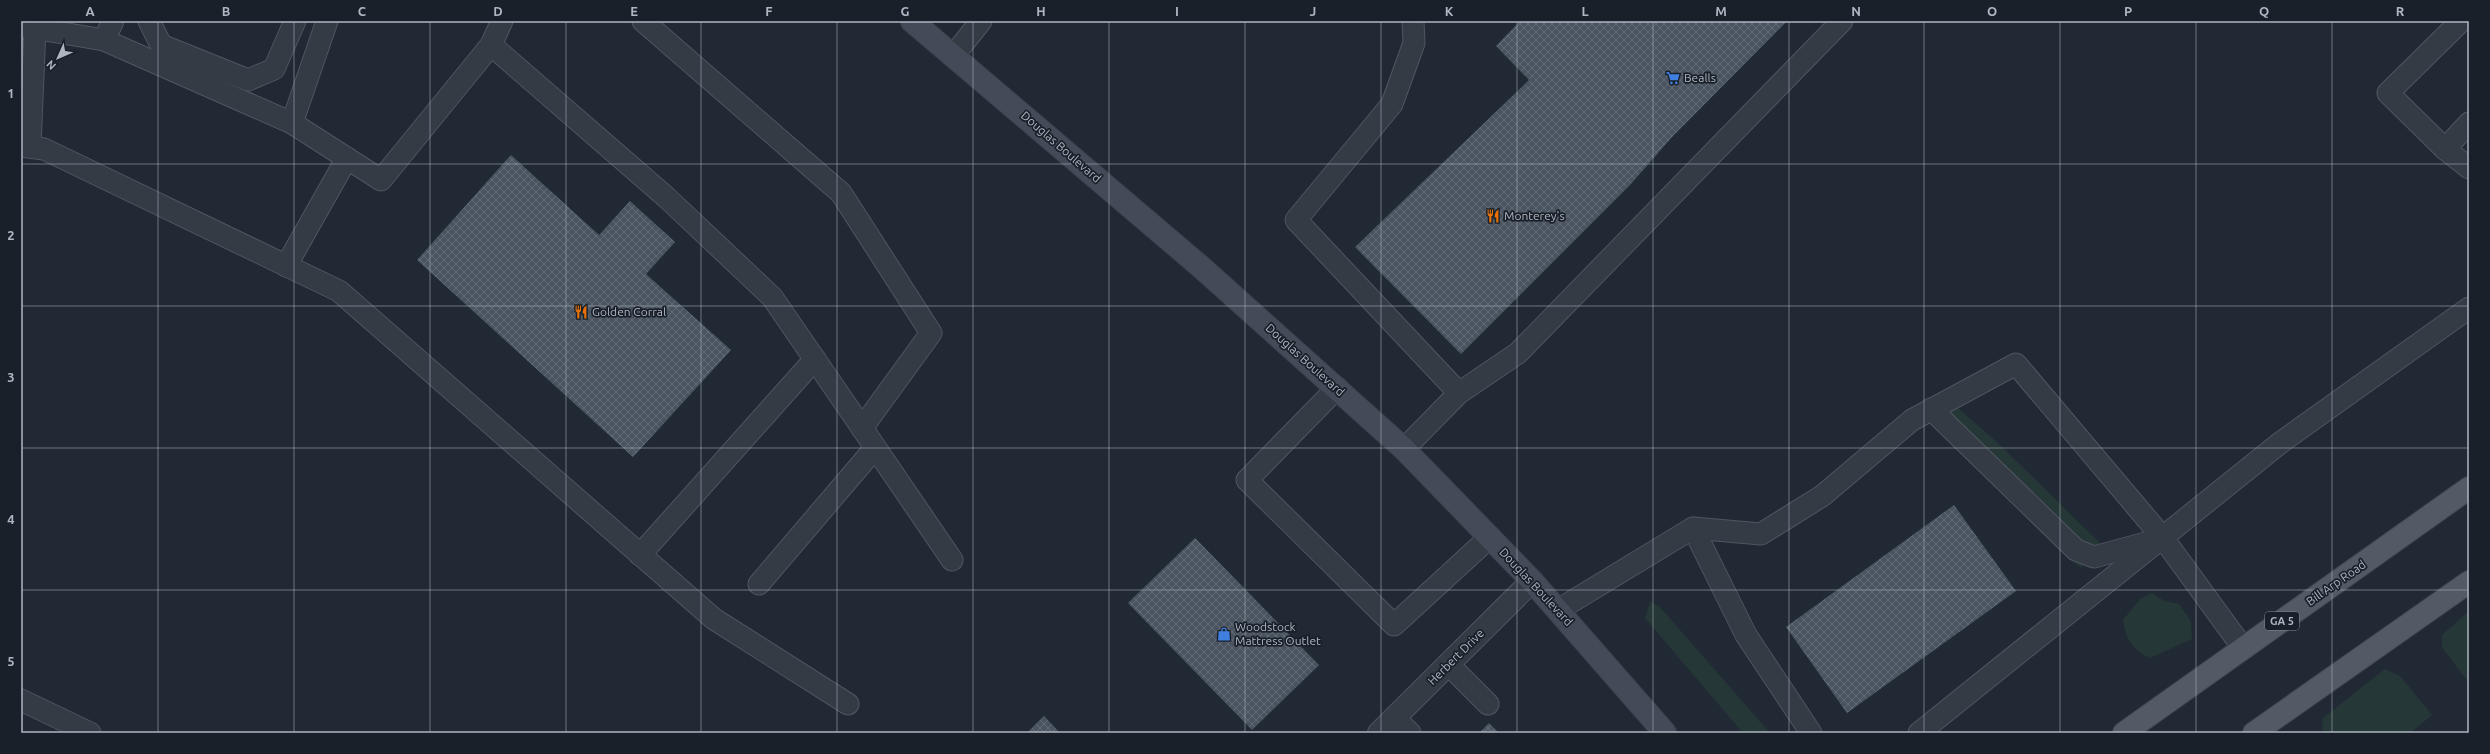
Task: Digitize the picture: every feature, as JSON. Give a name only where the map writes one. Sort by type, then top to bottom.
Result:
[{"type":"main road","name":"Douglas Boulevard","points":[[912,21],[1201,267],[1404,449],[1532,581],[1665,733]]},
{"type":"main road","name":"Bill Arp Road","points":[[2124,733],[2469,488]]},
{"type":"main road","points":[[2254,733],[2469,582]]},
{"type":"street","name":"Herbert Drive","points":[[1387,726],[1532,581]]},
{"type":"lane","points":[[104,40],[113,21]]},
{"type":"lane","points":[[149,21],[161,45],[248,80],[274,69],[295,21]]},
{"type":"lane","points":[[292,123],[327,21]]},
{"type":"lane","points":[[502,21],[491,45],[381,180],[292,123],[104,40],[28,27],[25,147],[44,149],[338,291],[714,620],[848,704]]},
{"type":"lane","points":[[643,21],[841,193],[931,333],[862,428]]},
{"type":"lane","points":[[954,56],[981,21]]},
{"type":"lane","points":[[1413,21],[1414,43],[1392,104],[1296,220],[1459,393]]},
{"type":"lane","points":[[1404,449],[1459,393],[1518,353],[1842,21]]},
{"type":"lane","points":[[2461,21],[2388,93],[2445,148],[2469,168]]},
{"type":"lane","points":[[491,45],[666,197],[772,298],[952,560]]},
{"type":"lane","points":[[2445,148],[2469,123]]},
{"type":"lane","points":[[286,266],[347,158]]},
{"type":"lane","points":[[1919,733],[2280,443],[2469,308]]},
{"type":"lane","points":[[640,555],[815,359]]},
{"type":"lane","points":[[1558,610],[1693,528],[1762,534],[1822,496],[1912,420],[2016,364],[2163,538],[2243,648]]},
{"type":"lane","points":[[1337,388],[1247,480],[1394,625],[1490,537]]},
{"type":"lane","points":[[1931,409],[2076,550],[2094,558],[2163,538]]},
{"type":"lane","points":[[759,584],[875,448]]},
{"type":"lane","points":[[1693,528],[1746,635],[1811,733]]},
{"type":"lane","points":[[1448,664],[1488,704]]},
{"type":"lane","points":[[21,700],[90,733]]},
{"type":"lane","points":[[1387,726],[1410,733]]},
{"type":"shaded area","points":[[1949,400],[1999,444],[2100,543],[2081,568],[2052,543],[1931,421]]},
{"type":"shaded area","points":[[2152,593],[2164,601],[2179,604],[2191,621],[2192,639],[2150,658],[2144,655],[2131,643],[2126,633],[2123,620],[2140,599]]},
{"type":"shaded area","points":[[1650,602],[1659,606],[1770,733],[1743,733],[1645,618]]},
{"type":"shaded area","points":[[2469,611],[2469,683],[2442,647],[2442,635]]},
{"type":"shaded area","points":[[2385,669],[2400,676],[2432,715],[2410,733],[2325,733],[2322,729],[2323,718]]},
{"type":"building","points":[[1520,21],[1787,21],[1673,136],[1630,185],[1461,354],[1355,247],[1529,80],[1496,46]]},
{"type":"building","name":"Golden Corral","points":[[511,155],[599,235],[630,201],[675,242],[646,274],[731,350],[633,457],[417,260]]},
{"type":"building","points":[[1954,505],[2016,591],[1847,713],[1786,627]]},
{"type":"building","name":"Woodstock Mattress Outlet","points":[[1195,538],[1319,665],[1252,730],[1128,603]]},
{"type":"building","points":[[1044,716],[1060,733],[1027,733]]},
{"type":"building","points":[[1489,723],[1499,733],[1479,733]]},
{"type":"place","name":"Bealls","points":[[1673,78]]},
{"type":"place","name":"Monterey's","points":[[1493,216]]},
{"type":"place","name":"Golden Corral","points":[[581,312]]},
{"type":"place","name":"Woodstock Mattress Outlet","points":[[1224,634]]}]
